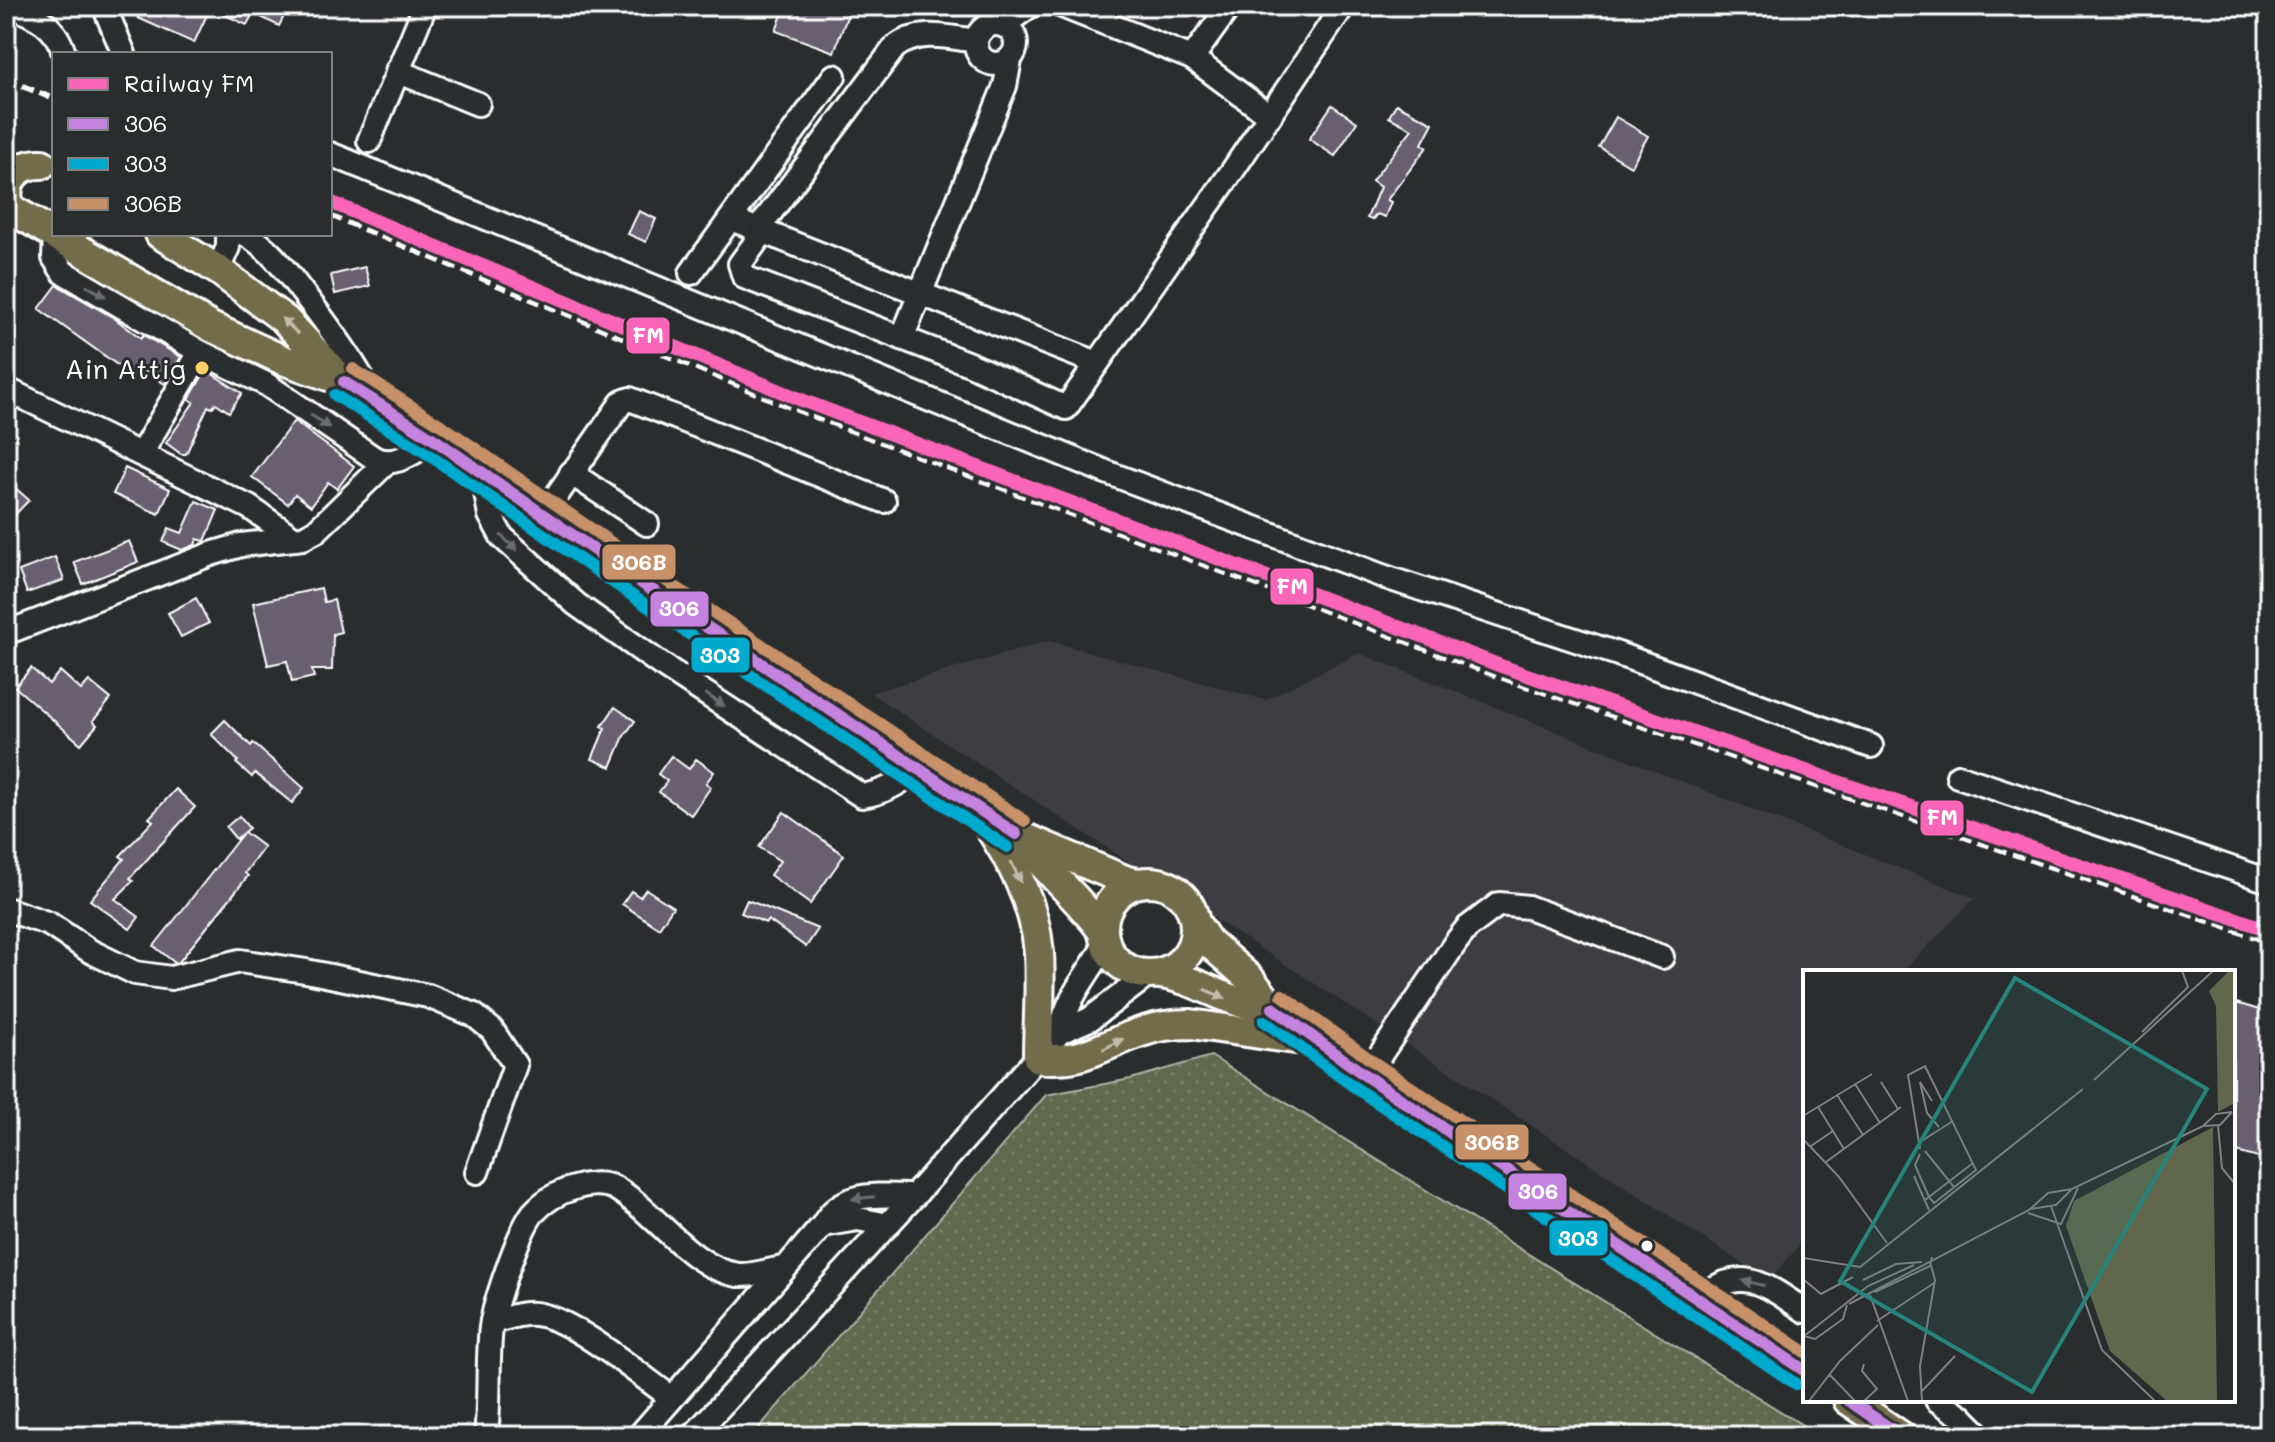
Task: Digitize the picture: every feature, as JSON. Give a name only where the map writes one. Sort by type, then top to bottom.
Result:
[{"type":"main road","points":[[6,152],[48,167]]},
{"type":"main road","points":[[48,167],[21,168],[11,179],[7,193],[10,213],[52,234]]},
{"type":"main road","points":[[56,236],[206,340],[283,360],[344,382],[375,401],[1016,834],[1127,881],[1162,884],[1181,894],[1208,942],[1250,979],[1273,1008],[1366,1076],[1803,1370]]},
{"type":"main road","points":[[163,236],[218,270],[285,320],[344,382]]},
{"type":"main road","points":[[206,340],[237,317],[243,302],[241,287]]},
{"type":"main road","points":[[975,806],[1006,851],[1031,914],[1039,953],[1038,1058],[1063,1060],[1087,1056],[1143,1031],[1176,1024],[1321,1043]]},
{"type":"main road","points":[[1016,834],[1034,858],[1089,914],[1118,962],[1137,973],[1183,979],[1235,1002],[1273,1008]]},
{"type":"main road","points":[[1105,938],[1103,921],[1112,901],[1120,893],[1140,883]]},
{"type":"main road","points":[[1154,974],[1179,964],[1187,956],[1196,924]]},
{"type":"main road","points":[[1851,1402],[1901,1436]]},
{"type":"street","points":[[12,6],[44,22],[55,32],[63,52]]},
{"type":"street","points":[[104,6],[123,52]]},
{"type":"street","points":[[369,141],[425,6]]},
{"type":"street","points":[[1003,25],[1030,6]]},
{"type":"street","points":[[1062,6],[1192,58],[1270,116]]},
{"type":"street","points":[[1192,58],[1227,6]]},
{"type":"street","points":[[976,41],[928,35],[911,38],[895,47],[762,230],[739,269],[744,277],[972,365],[1066,408],[1343,6]]},
{"type":"street","points":[[902,338],[1005,86],[1010,60],[1017,48],[1009,28],[989,25],[983,28],[976,41],[978,55],[996,65],[1010,60]]},
{"type":"street","points":[[397,71],[478,104]]},
{"type":"street","points":[[691,273],[834,76]]},
{"type":"street","points":[[332,155],[1106,472],[1385,577],[1618,654],[1871,746]]},
{"type":"street","points":[[731,219],[1097,363]]},
{"type":"street","points":[[218,270],[228,247],[228,236]]},
{"type":"street","points":[[247,236],[278,261],[325,320],[344,346],[375,401]]},
{"type":"street","points":[[141,454],[206,340],[374,458],[398,461],[435,440]]},
{"type":"street","points":[[6,389],[249,507],[295,539]]},
{"type":"street","points":[[543,515],[622,402],[630,399],[884,501]]},
{"type":"street","points":[[6,633],[211,554],[241,545],[303,538],[324,525],[387,462]]},
{"type":"street","points":[[482,472],[490,515],[502,537],[576,604],[659,663],[862,796],[896,786],[919,768]]},
{"type":"street","points":[[571,473],[647,524]]},
{"type":"street","points":[[1958,776],[2269,881]]},
{"type":"street","points":[[1366,1076],[1456,942],[1467,928],[1499,904],[1528,907],[1662,957]]},
{"type":"street","points":[[6,909],[49,924],[90,951],[135,973],[171,978],[240,961],[428,996],[474,1015],[492,1030],[515,1065],[477,1172]]},
{"type":"street","points":[[693,1436],[888,1225],[1060,1032],[1073,993],[1105,938]]},
{"type":"street","points":[[1060,1032],[1090,1019],[1154,974]]},
{"type":"street","points":[[486,1436],[492,1322],[515,1251],[533,1214],[558,1193],[588,1184],[611,1186],[718,1269],[740,1275],[786,1267]]},
{"type":"street","points":[[639,1436],[823,1225],[832,1210],[858,1196],[914,1196]]},
{"type":"street","points":[[823,1225],[858,1219],[888,1225]]},
{"type":"street","points":[[1700,1299],[1708,1291],[1727,1282],[1759,1281],[1803,1310]]},
{"type":"street","points":[[492,1322],[522,1314],[540,1314],[564,1322],[672,1398]]},
{"type":"street","points":[[1940,1402],[1961,1416],[1981,1436]]},
{"type":"shaded area","points":[[1049,641],[1265,700],[1359,653],[1975,898],[1904,970],[1803,970],[1803,1241],[1769,1281],[870,693]]},
{"type":"green space","points":[[1211,1056],[1820,1436],[752,1436],[1046,1095],[1131,1079]]},
{"type":"building","points":[[144,6],[289,6],[279,26],[253,13],[247,25],[210,8],[194,43],[138,18]]},
{"type":"building","points":[[785,6],[851,6],[834,52],[776,31]]},
{"type":"building","points":[[1396,104],[1433,123],[1422,144],[1427,147],[1387,200],[1391,202],[1385,217],[1377,214],[1372,220],[1367,218],[1380,187],[1372,181],[1412,129],[1389,117]]},
{"type":"building","points":[[1332,105],[1357,122],[1335,156],[1309,139]]},
{"type":"building","points":[[1616,117],[1648,136],[1631,166],[1599,147]]},
{"type":"building","points":[[639,211],[656,219],[646,242],[628,234]]},
{"type":"building","points":[[365,267],[370,286],[335,294],[331,275]]},
{"type":"building","points":[[57,285],[114,318],[141,338],[143,335],[181,357],[165,384],[139,368],[133,376],[39,309]]},
{"type":"building","points":[[206,370],[242,393],[229,412],[216,403],[212,408],[208,406],[186,454],[181,454],[166,443],[194,402],[189,399]]},
{"type":"building","points":[[294,421],[354,466],[337,489],[328,482],[311,506],[295,494],[288,504],[252,477]]},
{"type":"building","points":[[125,468],[170,489],[159,514],[113,494]]},
{"type":"building","points":[[13,486],[29,500],[6,524],[6,493]]},
{"type":"building","points":[[196,501],[218,510],[205,541],[197,539],[195,545],[182,550],[163,542],[169,528],[182,533]]},
{"type":"building","points":[[129,541],[138,562],[83,584],[74,562]]},
{"type":"building","points":[[55,557],[64,580],[27,593],[19,571]]},
{"type":"building","points":[[321,588],[324,602],[334,600],[341,632],[333,634],[332,670],[312,670],[314,677],[292,682],[287,661],[268,665],[253,603]]},
{"type":"building","points":[[196,598],[209,623],[181,637],[168,613]]},
{"type":"building","points":[[31,668],[49,684],[60,671],[81,690],[89,681],[111,699],[93,721],[97,725],[81,744],[15,687]]},
{"type":"building","points":[[615,707],[635,721],[624,736],[611,767],[592,759],[605,728],[602,726]]},
{"type":"building","points":[[225,720],[251,746],[253,743],[304,788],[292,803],[255,773],[252,777],[211,734]]},
{"type":"building","points":[[671,756],[689,769],[696,759],[714,772],[706,783],[711,787],[691,815],[659,792],[667,781],[658,774]]},
{"type":"building","points":[[176,789],[195,807],[130,878],[133,881],[115,899],[139,917],[130,929],[90,900],[124,859],[120,856],[153,821],[149,818]]},
{"type":"building","points":[[784,812],[844,855],[810,904],[770,875],[780,861],[759,847]]},
{"type":"building","points":[[239,816],[249,828],[244,832],[264,847],[245,873],[248,876],[179,962],[175,963],[154,946],[243,833],[236,839],[226,827]]},
{"type":"building","points":[[646,889],[673,907],[659,928],[622,904],[631,891],[640,897]]},
{"type":"building","points":[[747,900],[818,929],[806,947],[768,920],[766,923],[741,913]]},
{"type":"building","points":[[2235,1003],[2269,1013],[2269,1161],[2235,1152]]},
{"type":"railway","points":[[6,79],[52,98]]},
{"type":"railway","points":[[332,216],[797,410],[1494,675],[2269,942]]},
{"type":"rail line","name":"FM","points":[[332,203],[804,401],[1501,666],[2269,930]]},
{"type":"transit line","name":"306B","points":[[353,369],[444,427],[671,584],[1025,821]]},
{"type":"transit line","name":"306","points":[[344,382],[435,440],[662,597],[1016,834]]},
{"type":"transit line","name":"303","points":[[335,395],[426,453],[653,610],[1007,847]]},
{"type":"transit line","name":"306B","points":[[1282,995],[1375,1063],[1803,1351]]},
{"type":"transit line","name":"306","points":[[1273,1008],[1366,1076],[1803,1370]]},
{"type":"transit line","name":"303","points":[[1264,1021],[1357,1089],[1796,1384]]},
{"type":"transit line","name":"306","points":[[1851,1402],[1901,1436]]},
{"type":"place","name":"Ain Attig","points":[[202,368]]}]
